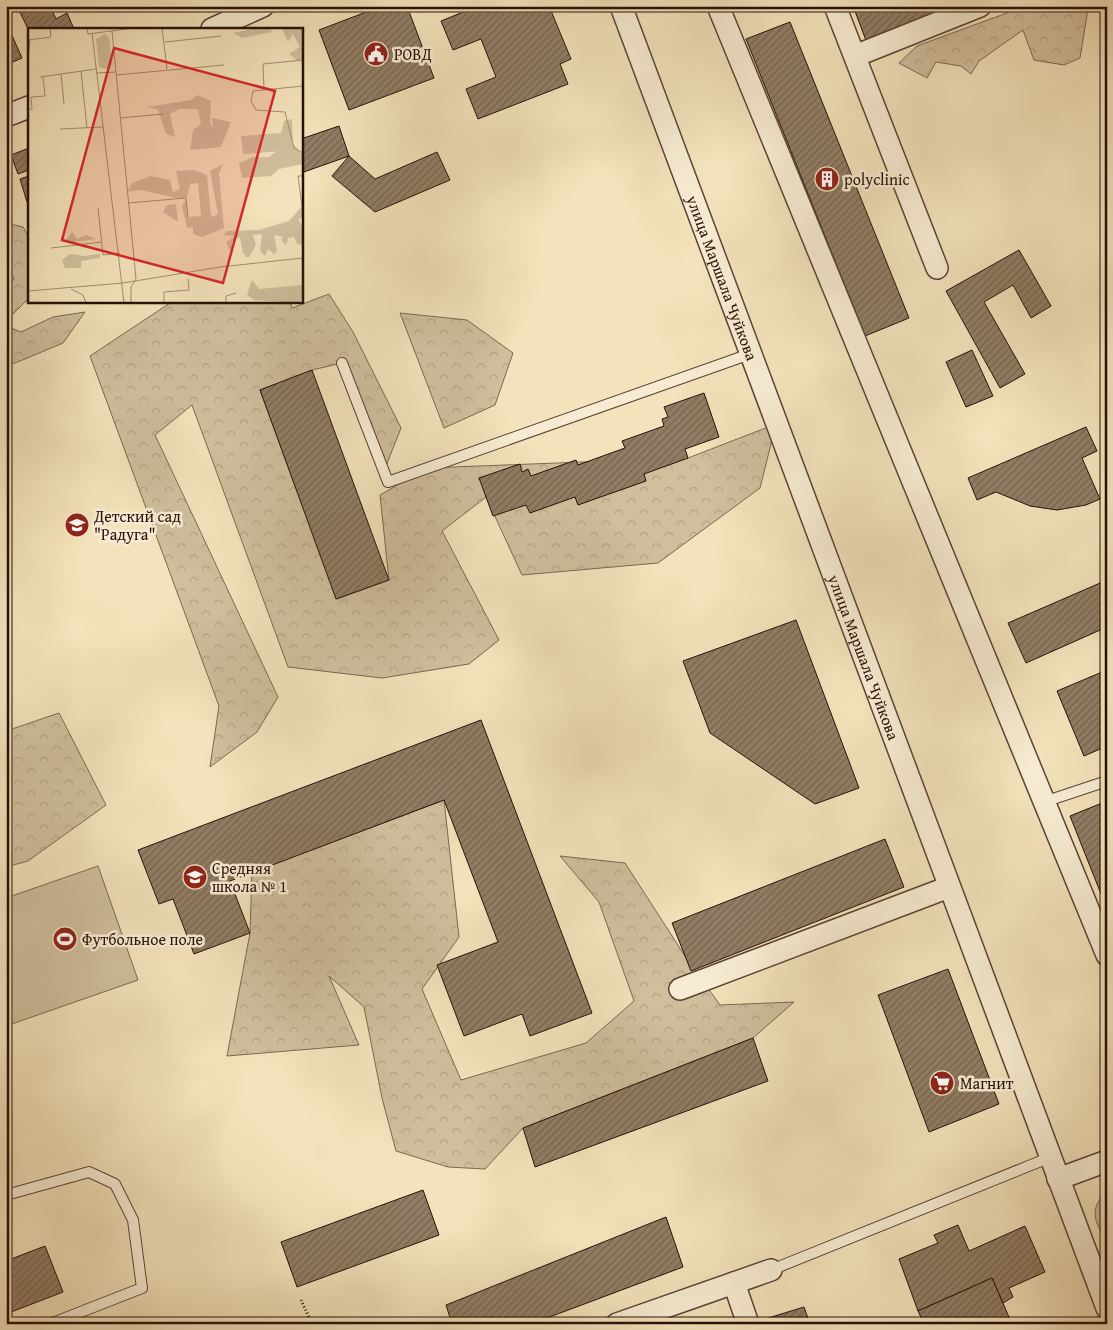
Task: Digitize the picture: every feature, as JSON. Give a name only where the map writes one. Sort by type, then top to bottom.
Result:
[{"type":"street","points":[[214,28],[264,6]]},
{"type":"street","name":"улица Маршала Чуйкова","points":[[621,6],[1107,1308]]},
{"type":"street","points":[[835,6],[937,268]]},
{"type":"street","points":[[856,56],[980,6]]},
{"type":"street","points":[[725,9],[1107,955]]},
{"type":"street","points":[[6,116],[28,107]]},
{"type":"street","points":[[680,990],[949,888]]},
{"type":"street","points":[[1058,1179],[1107,1161]]},
{"type":"street","points":[[617,1324],[771,1270]]},
{"type":"street","points":[[734,1283],[748,1324]]},
{"type":"lane","points":[[342,363],[388,482],[750,354]]},
{"type":"lane","points":[[1044,802],[1107,781]]},
{"type":"lane","points":[[771,1270],[1051,1157]]},
{"type":"lane","points":[[6,1194],[89,1172],[115,1184],[133,1220],[142,1288],[70,1320],[50,1324]]},
{"type":"path","points":[[301,1300],[312,1324]]},
{"type":"green space","points":[[1026,6],[1061,6],[1088,9],[1080,58],[1064,65],[1034,60],[1023,30],[979,61],[971,74],[961,66],[936,62],[927,78],[899,63],[917,46]]},
{"type":"green space","points":[[6,223],[23,227],[28,235],[28,299],[6,321],[6,288],[14,279],[6,261]]},
{"type":"green space","points":[[329,294],[353,332],[401,428],[384,471],[342,363],[312,370],[260,390],[337,599],[389,580],[380,495],[427,468],[688,458],[776,424],[760,488],[658,563],[522,575],[486,497],[442,531],[499,640],[469,664],[382,678],[288,667],[192,405],[155,435],[278,697],[257,732],[210,767],[219,706],[90,356],[171,302],[290,302],[292,308]]},
{"type":"green space","points":[[85,312],[63,343],[6,366],[6,326],[21,332],[53,317]]},
{"type":"green space","points":[[400,313],[467,320],[513,353],[495,405],[444,428]]},
{"type":"green space","points":[[59,713],[106,805],[28,861],[6,867],[6,731]]},
{"type":"green space","points":[[444,800],[459,937],[422,989],[461,1080],[586,1043],[634,1001],[599,902],[560,856],[625,863],[685,956],[720,1005],[794,1002],[753,1038],[523,1128],[485,1169],[448,1167],[396,1151],[382,1098],[364,1007],[329,976],[359,1045],[227,1056],[250,933],[252,872]]},
{"type":"green space","name":"Футбольное поле","points":[[98,866],[138,980],[6,1026],[6,898]]},
{"type":"green space","points":[[1107,1191],[1107,1245],[1097,1223],[1095,1211],[1101,1198]]},
{"type":"building","points":[[17,6],[50,6],[56,19],[67,13],[74,28],[28,28]]},
{"type":"building","name":"РОВД","points":[[382,6],[407,6],[434,78],[349,110],[319,30]]},
{"type":"building","points":[[478,6],[549,6],[571,59],[560,64],[568,84],[478,119],[466,89],[496,77],[481,39],[453,50],[441,21]]},
{"type":"building","points":[[853,6],[959,6],[867,43]]},
{"type":"building","points":[[1101,6],[1107,6],[1107,21]]},
{"type":"building","points":[[6,22],[22,58],[6,65]]},
{"type":"building","name":"polyclinic","points":[[790,22],[909,318],[865,336],[746,39]]},
{"type":"building","points":[[339,126],[349,156],[302,173],[302,139]]},
{"type":"building","points":[[28,148],[28,170],[18,174],[11,155]]},
{"type":"building","points":[[437,152],[450,180],[375,212],[332,176],[349,156],[375,179]]},
{"type":"building","points":[[28,176],[28,202],[27,202],[20,179]]},
{"type":"building","points":[[1019,250],[1051,306],[1031,318],[1013,285],[984,302],[1025,374],[1000,388],[946,291]]},
{"type":"building","points":[[972,350],[993,396],[966,407],[946,362]]},
{"type":"building","points":[[312,370],[389,580],[336,599],[260,390]]},
{"type":"building","points":[[704,393],[719,437],[685,449],[688,458],[644,474],[646,481],[578,505],[575,497],[530,513],[526,505],[493,516],[479,478],[520,464],[522,472],[528,469],[531,476],[576,460],[578,465],[625,448],[622,441],[664,426],[662,419],[668,417],[664,407]]},
{"type":"building","points":[[1086,427],[1097,451],[1082,458],[1100,499],[1086,505],[1057,510],[1030,506],[996,492],[977,500],[968,478]]},
{"type":"building","points":[[1107,580],[1107,627],[1026,663],[1008,623]]},
{"type":"building","points":[[796,620],[859,788],[815,804],[710,733],[683,661]]},
{"type":"building","points":[[1107,670],[1107,746],[1084,756],[1057,691]]},
{"type":"building","name":"Средняя школа № 1","points":[[481,720],[592,1013],[530,1036],[522,1014],[464,1036],[437,965],[498,942],[444,800],[230,881],[250,933],[194,954],[173,899],[159,904],[138,850]]},
{"type":"building","points":[[1107,801],[1107,909],[1070,816]]},
{"type":"building","points":[[885,839],[904,887],[691,971],[672,923]]},
{"type":"building","points":[[948,969],[999,1104],[929,1132],[878,995]]},
{"type":"building","points":[[753,1038],[768,1081],[535,1167],[523,1128]]},
{"type":"building","points":[[423,1190],[439,1235],[297,1287],[281,1242]]},
{"type":"building","points":[[666,1217],[683,1267],[531,1324],[452,1324],[446,1305]]},
{"type":"building","points":[[958,1225],[969,1251],[1025,1226],[1045,1272],[1009,1288],[1013,1297],[1003,1303],[992,1278],[918,1311],[899,1259],[938,1243],[934,1235]]},
{"type":"building","points":[[45,1246],[63,1292],[6,1314],[6,1261]]},
{"type":"building","points":[[992,1278],[1012,1324],[924,1324],[918,1311]]},
{"type":"building","points":[[804,1307],[810,1324],[767,1324],[765,1319]]},
{"type":"place","name":"РОВД","points":[[376,54]]},
{"type":"place","name":"polyclinic","points":[[827,179]]},
{"type":"place","name":"Детский сад \"Радуга\"","points":[[77,525]]},
{"type":"place","name":"Средняя школа № 1","points":[[195,877]]},
{"type":"place","name":"Футбольное поле","points":[[65,939]]},
{"type":"place","name":"Магнит","points":[[942,1083]]}]
